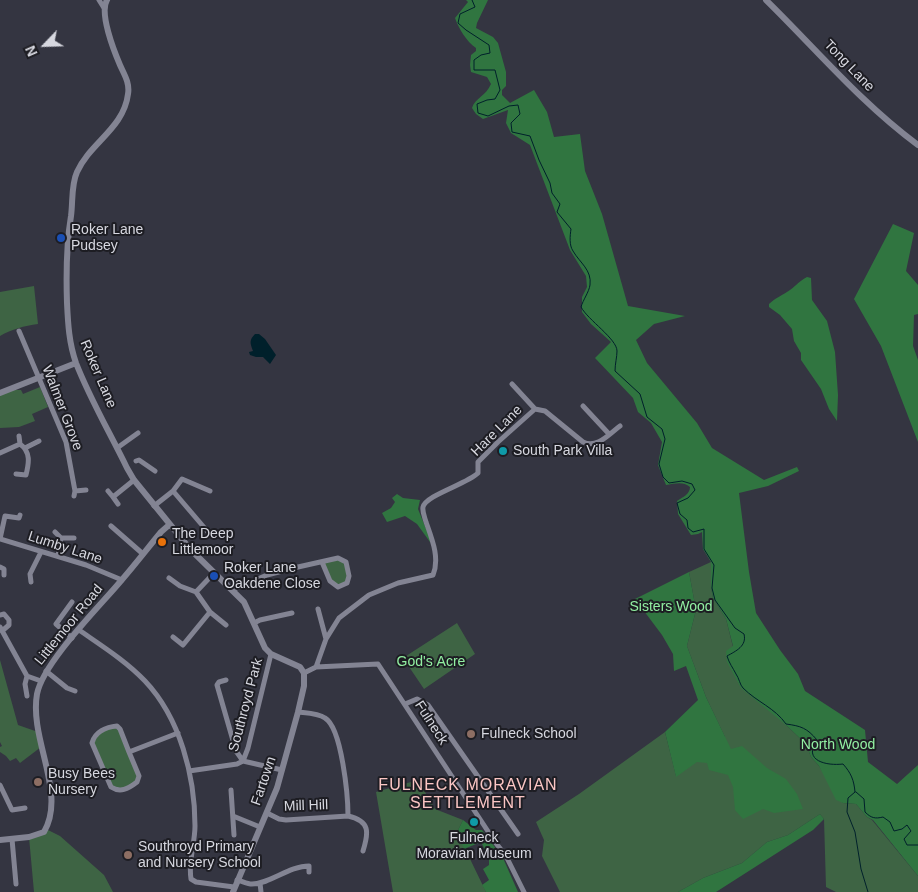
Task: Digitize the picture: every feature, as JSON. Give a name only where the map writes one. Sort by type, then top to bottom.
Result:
[{"type":"street","points":[[99,0],[104,8]]},
{"type":"street","points":[[104,8],[107,0]]},
{"type":"street","name":"Tong Lane","points":[[766,0],[860,96],[886,120],[918,145]]},
{"type":"street","name":"Roker Lane","points":[[104,8],[108,28],[128,82],[129,90],[128,98],[118,119],[112,129],[82,164],[76,174],[74,184],[66,242],[66,267],[68,331],[76,363],[117,448],[132,465],[134,480],[169,525],[195,554],[244,602],[265,648],[271,654]]},
{"type":"street","name":"Walmer Grove","points":[[19,331],[66,442],[75,493],[86,490]]},
{"type":"street","points":[[0,391],[76,363]]},
{"type":"street","points":[[512,384],[536,410],[545,411],[589,445],[598,443],[620,426]]},
{"type":"street","points":[[583,406],[609,434]]},
{"type":"street","name":"Hare Lane","points":[[316,667],[326,639],[339,618],[369,596],[398,583],[433,575],[436,569],[436,554],[434,542],[423,512],[423,506],[428,500],[472,478],[478,473],[478,462],[498,442],[536,410]]},
{"type":"street","points":[[117,448],[138,433]]},
{"type":"street","points":[[16,474],[26,475],[30,462],[26,448],[20,444],[19,436]]},
{"type":"street","points":[[26,448],[39,441]]},
{"type":"street","points":[[0,453],[20,444]]},
{"type":"street","points":[[132,465],[139,460],[155,471]]},
{"type":"street","points":[[154,506],[173,491],[182,479],[210,490]]},
{"type":"street","points":[[113,497],[134,480]]},
{"type":"street","points":[[108,490],[118,504]]},
{"type":"street","points":[[173,491],[208,532]]},
{"type":"street","points":[[0,539],[2,515],[19,518],[20,515]]},
{"type":"street","name":"Littlemoor Road","points":[[0,840],[29,837],[44,832],[52,808],[52,793],[36,719],[37,696],[46,671],[160,532],[169,525]]},
{"type":"street","points":[[111,526],[143,554]]},
{"type":"street","points":[[55,532],[60,538],[58,556]]},
{"type":"street","points":[[60,538],[74,538]]},
{"type":"street","name":"Lumby Lane","points":[[0,539],[86,565],[122,580]]},
{"type":"street","points":[[32,582],[30,574],[41,552]]},
{"type":"street","points":[[232,590],[267,575],[338,558],[344,560],[348,570],[349,576],[346,583],[338,587],[332,583],[322,562]]},
{"type":"street","points":[[196,592],[214,573]]},
{"type":"street","points":[[169,578],[180,586],[196,592],[210,612],[226,625]]},
{"type":"street","points":[[72,602],[56,624],[72,638]]},
{"type":"street","points":[[318,609],[326,639]]},
{"type":"street","points":[[173,636],[185,647],[210,612]]},
{"type":"street","points":[[254,623],[292,613]]},
{"type":"street","points":[[0,615],[4,614],[9,620],[9,624],[1,629],[26,676],[27,696]]},
{"type":"street","points":[[79,630],[126,662],[145,681],[164,705],[178,733],[189,771],[195,826],[190,878],[194,882],[234,890]]},
{"type":"street","points":[[271,654],[300,666],[304,673]]},
{"type":"street","name":"Southroyd Park","points":[[243,761],[248,748],[271,654]]},
{"type":"street","name":"Fulneck","points":[[304,673],[316,667],[378,664],[494,842],[506,856],[524,892]]},
{"type":"street","points":[[46,671],[67,688],[75,691]]},
{"type":"street","name":"Fartown","points":[[234,890],[267,813],[282,770],[304,686],[304,673]]},
{"type":"street","points":[[26,676],[41,681]]},
{"type":"street","name":"Southroyd Park","points":[[226,680],[216,685],[236,751],[243,761]]},
{"type":"street","points":[[405,704],[417,699],[428,706],[518,834]]},
{"type":"street","points":[[298,712],[326,718],[333,728],[346,775],[348,816],[364,823],[367,831],[363,847]]},
{"type":"street","points":[[117,726],[129,752],[139,776],[137,782],[122,790],[116,790],[111,787],[92,743],[93,738],[96,734],[117,726]]},
{"type":"street","points":[[129,752],[178,733]]},
{"type":"street","points":[[189,771],[237,764],[243,761],[282,770]]},
{"type":"street","points":[[0,784],[12,810],[25,808]]},
{"type":"street","points":[[231,790],[234,835]]},
{"type":"street","name":"Mill Hill","points":[[267,813],[279,820],[348,816]]},
{"type":"street","points":[[233,816],[260,827]]},
{"type":"street","points":[[12,839],[16,884]]},
{"type":"street","points":[[237,880],[251,884],[260,883],[300,866],[309,866],[309,872]]},
{"type":"street","points":[[260,883],[261,892]]},
{"type":"green space","name":"North Wood","points":[[466,0],[488,0],[476,28],[493,37],[498,43],[506,72],[506,86],[502,90],[502,95],[510,103],[534,90],[547,112],[554,137],[580,134],[585,171],[602,214],[628,306],[685,316],[654,324],[636,340],[647,363],[697,423],[712,448],[764,480],[797,467],[799,471],[768,486],[739,493],[756,613],[798,674],[805,691],[865,730],[868,762],[897,784],[918,765],[918,876],[873,820],[867,817],[856,804],[843,803],[836,800],[819,766],[811,757],[806,744],[741,688],[727,662],[726,651],[733,646],[726,619],[713,598],[711,562],[703,549],[702,532],[691,535],[678,514],[677,501],[684,497],[690,487],[681,483],[666,485],[658,465],[662,442],[651,423],[638,412],[633,398],[595,358],[611,342],[591,324],[582,312],[582,297],[587,287],[586,276],[570,250],[530,145],[511,133],[506,123],[508,110],[483,119],[472,108],[491,84],[487,77],[471,72],[471,55],[476,51],[476,48],[463,34],[455,18],[468,2]]},
{"type":"green space","points":[[893,224],[914,233],[906,271],[918,285],[918,314],[914,315],[913,346],[918,360],[918,442],[881,346],[854,299]]},
{"type":"green space","points":[[807,277],[811,278],[812,300],[827,321],[835,352],[838,395],[837,421],[829,409],[821,389],[801,360],[801,353],[794,341],[792,329],[780,315],[769,307],[771,302]]},
{"type":"green space","points":[[34,286],[38,324],[18,328],[0,336],[0,292]]},
{"type":"green space","points":[[40,387],[48,407],[32,414],[35,421],[19,427],[0,428],[0,393],[6,390],[21,390],[23,394]]},
{"type":"green space","points":[[397,494],[403,498],[420,500],[418,509],[430,542],[417,524],[405,516],[387,522],[382,513],[391,508],[395,502],[392,498]]},
{"type":"green space","points":[[341,559],[348,570],[347,583],[335,586],[322,562]]},
{"type":"green space","points":[[711,562],[713,598],[726,619],[733,647],[787,726],[806,744],[811,757],[843,803],[856,804],[872,820],[918,876],[918,892],[836,892],[826,887],[824,819],[820,814],[788,835],[767,842],[742,863],[703,878],[678,892],[560,892],[542,856],[544,840],[536,822],[579,794],[665,732],[676,776],[725,737],[706,697],[687,646],[696,610],[689,572]]},
{"type":"green space","name":"Sisters Wood","points":[[689,572],[696,610],[687,646],[706,697],[731,749],[742,746],[767,768],[786,779],[797,794],[803,809],[774,813],[763,809],[743,819],[735,810],[733,787],[728,775],[709,770],[707,763],[697,762],[676,777],[665,732],[698,700],[686,666],[674,671],[673,654],[662,635],[635,599]]},
{"type":"green space","name":"God's Acre","points":[[457,623],[475,654],[424,689],[403,658]]},
{"type":"green space","points":[[0,660],[18,725],[38,732],[41,747],[20,763],[16,758],[10,761],[0,752],[0,747],[2,746],[0,742]]},
{"type":"green space","points":[[117,726],[139,776],[137,782],[122,790],[111,787],[92,743],[96,734]]},
{"type":"green space","points":[[418,780],[435,809],[463,820],[457,832],[486,892],[393,892],[376,792]]},
{"type":"green space","points":[[820,814],[824,819],[813,830],[716,892],[678,892],[703,878],[742,863],[767,842],[788,835]]},
{"type":"green space","points":[[463,820],[476,830],[482,830],[503,858],[518,892],[486,892],[482,885],[489,880],[483,869],[489,865],[489,858],[481,842],[464,849],[457,832]]},
{"type":"green space","points":[[46,829],[60,836],[104,875],[113,892],[34,892],[29,837]]},
{"type":"water","points":[[255,334],[259,334],[265,339],[276,355],[270,364],[263,357],[250,355],[249,352],[253,351],[251,340]]},
{"type":"waterway","points":[[472,0],[475,7],[460,14],[458,23],[489,45],[490,53],[481,55],[474,60],[474,70],[495,70],[500,90],[495,99],[477,104],[478,113],[488,116],[509,106],[518,105],[520,114],[511,123],[512,132],[530,136],[550,183],[552,193],[560,204],[557,212],[571,229],[570,240],[572,249],[589,275],[589,288],[581,307],[616,346],[615,371],[640,394],[647,417],[662,429],[665,439],[659,464],[663,477],[669,483],[682,481],[692,484],[695,490],[688,498],[677,503],[680,514],[687,520],[688,528],[693,532],[704,529],[704,549],[714,565],[712,588],[715,600],[735,628],[744,634],[742,645],[727,656],[729,661],[742,687],[748,693],[782,718],[786,724],[803,728],[817,740],[812,753],[818,761],[830,764],[843,764],[852,777],[855,792]]},
{"type":"waterway","points":[[855,792],[848,798],[847,812],[855,832],[861,869],[868,892]]},
{"type":"waterway","points":[[856,792],[864,799],[865,812],[867,814],[873,818],[883,817],[890,822],[894,831],[902,829],[907,825],[911,831],[904,839],[907,845],[918,845]]},
{"type":"place","name":"Roker Lane Pudsey","points":[[61,238]]},
{"type":"place","name":"South Park Villa","points":[[503,451]]},
{"type":"place","name":"The Deep Littlemoor","points":[[162,542]]},
{"type":"place","name":"Roker Lane Oakdene Close","points":[[214,576]]},
{"type":"place","name":"Fulneck School","points":[[471,734]]},
{"type":"place","name":"Busy Bees Nursery","points":[[38,782]]},
{"type":"place","name":"Fulneck Moravian Museum","points":[[474,822]]},
{"type":"place","name":"Southroyd Primary and Nursery School","points":[[128,855]]},
{"type":"district","name":"FULNECK MORAVIAN SETTLEMENT","points":[[468,795]]}]
